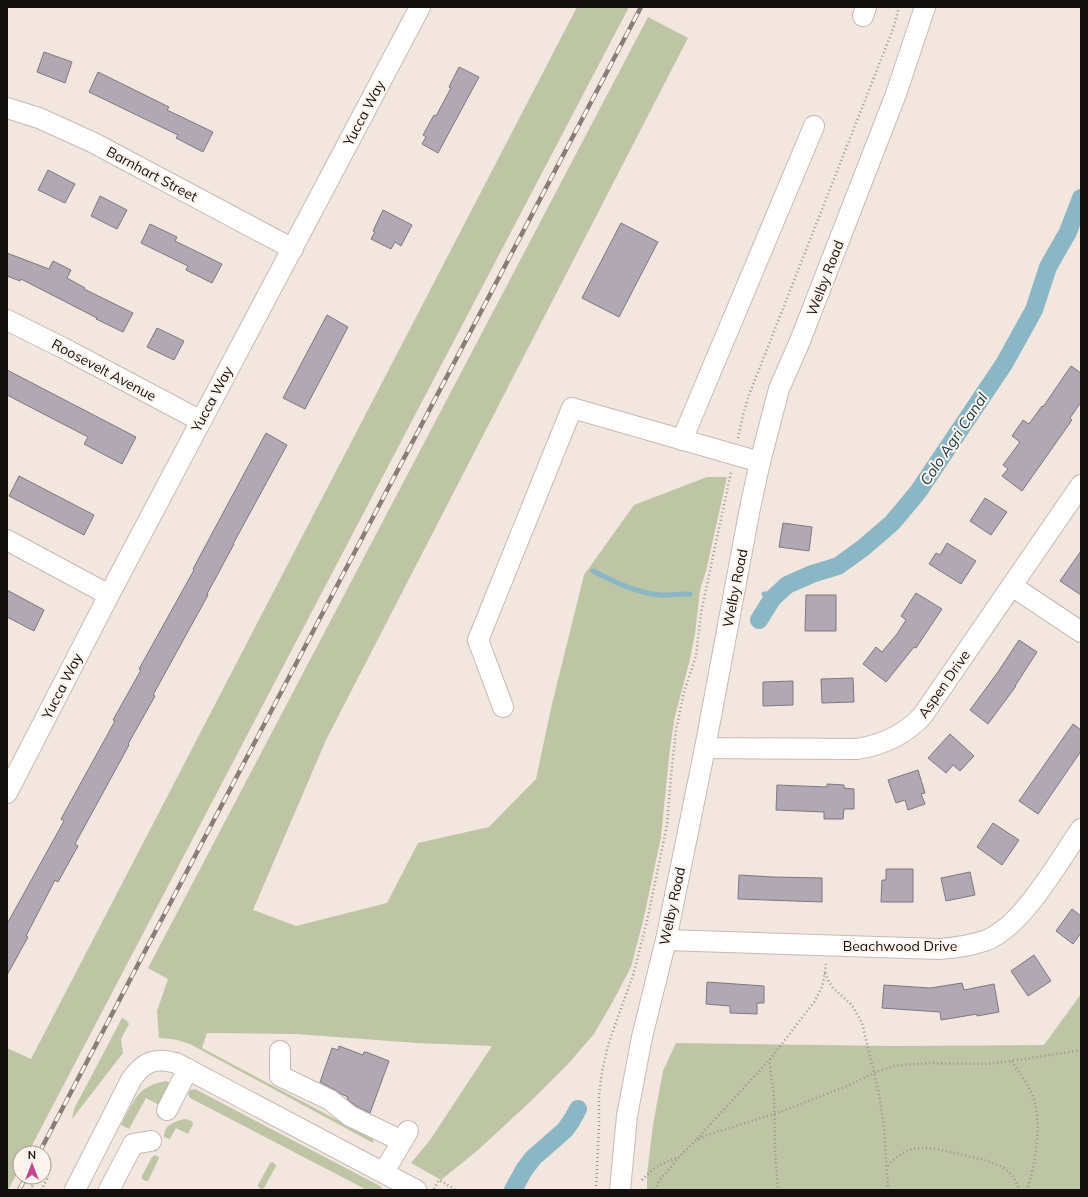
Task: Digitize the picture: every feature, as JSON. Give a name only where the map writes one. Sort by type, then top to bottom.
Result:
[{"type":"street","name":"Yucca Way","points":[[7,793],[13,767],[109,595],[420,7]]},
{"type":"street","name":"Welby Road","points":[[620,1190],[627,1116],[642,1037],[666,940],[705,748],[760,462],[779,389],[800,341],[896,94],[925,7]]},
{"type":"street","name":"Barnhart Street","points":[[7,108],[39,118],[92,142],[293,249]]},
{"type":"street","points":[[682,440],[814,126]]},
{"type":"street","name":"Roosevelt Avenue","points":[[7,320],[201,421]]},
{"type":"street","points":[[503,707],[478,640],[572,408],[760,462]]},
{"type":"street","name":"Aspen Drive","points":[[705,748],[857,749],[868,748],[881,744],[904,732],[916,723],[923,715],[1081,485]]},
{"type":"street","points":[[7,540],[109,595]]},
{"type":"street","points":[[1012,586],[1081,632]]},
{"type":"street","name":"Beachwood Drive","points":[[666,940],[939,949],[956,948],[985,941],[997,934],[1023,911],[1036,896],[1081,829]]},
{"type":"street","points":[[280,1051],[280,1076],[330,1100],[350,1116],[405,1136],[384,1172]]},
{"type":"street","points":[[75,1190],[131,1080],[137,1071],[145,1064],[155,1060],[166,1060],[188,1069],[384,1172],[407,1188]]},
{"type":"street","points":[[167,1110],[188,1069]]},
{"type":"street","points":[[108,1190],[133,1144],[151,1141]]},
{"type":"path","points":[[655,1190],[659,1181],[680,1156],[771,1058],[815,1001],[822,987],[825,973],[826,945]]},
{"type":"path","points":[[825,973],[833,988],[852,1005],[862,1023],[874,1073],[884,1127],[888,1190]]},
{"type":"path","points":[[695,1141],[707,1135],[774,1113],[847,1086],[874,1073],[894,1066],[908,1064],[988,1064],[1081,1050]]},
{"type":"path","points":[[771,1058],[770,1074],[773,1085],[778,1190]]},
{"type":"path","points":[[1012,1061],[1031,1091],[1038,1123],[1034,1163],[1027,1190]]},
{"type":"path","points":[[887,1166],[895,1157],[903,1152],[915,1148],[937,1149],[999,1165],[1008,1171],[1014,1178],[1019,1190]]},
{"type":"path","points":[[642,1180],[653,1169],[680,1156]]},
{"type":"path","points":[[434,1190],[439,1180],[456,1190]]},
{"type":"green space","points":[[577,7],[629,7],[32,1145],[12,1145],[12,1183],[7,1190],[7,1048],[31,1059]]},
{"type":"green space","points":[[648,17],[688,38],[326,740],[253,910],[296,926],[387,903],[418,843],[489,827],[536,779],[552,704],[584,575],[634,505],[707,477],[727,477],[706,571],[700,590],[695,634],[689,663],[674,720],[661,837],[644,917],[631,967],[594,1034],[568,1064],[530,1102],[478,1150],[441,1180],[411,1163],[430,1140],[492,1046],[417,1043],[296,1034],[207,1033],[202,1048],[373,1139],[373,1143],[190,1044],[167,1038],[159,1038],[157,1011],[168,979],[148,968]]},
{"type":"green space","points":[[1081,994],[1081,1190],[647,1190],[647,1174],[653,1125],[663,1071],[676,1043],[894,1046],[1044,1045]]},
{"type":"green space","points":[[122,1018],[129,1024],[121,1039],[123,1053],[72,1119],[74,1109]]},
{"type":"green space","points":[[167,1081],[169,1086],[159,1105],[146,1098],[129,1129],[121,1125],[139,1093],[152,1085]]},
{"type":"green space","points":[[195,1089],[380,1186],[383,1190],[367,1190],[190,1098],[188,1094],[190,1090]]},
{"type":"green space","points":[[185,1119],[192,1121],[193,1124],[188,1134],[176,1128],[170,1139],[164,1137],[166,1129],[171,1124]]},
{"type":"green space","points":[[155,1155],[159,1158],[148,1181],[146,1181],[142,1179],[142,1176],[152,1157]]},
{"type":"green space","points":[[272,1162],[276,1166],[262,1189],[258,1187],[258,1185]]},
{"type":"building","points":[[44,52],[72,62],[65,83],[37,72]]},
{"type":"building","points":[[459,67],[479,77],[438,153],[422,144],[426,137],[423,135],[434,115],[436,116],[451,88],[449,87]]},
{"type":"building","points":[[98,72],[169,107],[167,110],[213,132],[203,152],[176,138],[178,135],[89,92]]},
{"type":"building","points":[[48,170],[75,184],[65,203],[38,190]]},
{"type":"building","points":[[100,196],[127,210],[117,229],[91,216]]},
{"type":"building","points":[[383,210],[412,225],[401,246],[395,242],[391,249],[371,239],[375,232],[373,231]]},
{"type":"building","points":[[621,223],[658,242],[619,317],[582,298]]},
{"type":"building","points":[[150,224],[177,237],[175,241],[222,264],[212,283],[186,270],[188,266],[141,243]]},
{"type":"building","points":[[7,253],[49,269],[53,261],[71,270],[67,278],[85,288],[84,289],[133,313],[123,332],[21,279],[20,281],[7,276]]},
{"type":"building","points":[[327,315],[348,327],[305,409],[283,398]]},
{"type":"building","points":[[157,328],[184,341],[174,360],[147,347]]},
{"type":"building","points":[[1071,366],[1081,373],[1081,402],[1070,418],[1072,420],[1022,491],[1002,476],[1008,469],[1003,465],[1020,442],[1012,436],[1023,420],[1029,424],[1042,406],[1043,407]]},
{"type":"building","points":[[7,370],[136,437],[122,464],[84,444],[88,437],[7,395]]},
{"type":"building","points":[[266,433],[287,445],[233,544],[207,594],[208,595],[153,695],[155,696],[128,744],[129,745],[75,844],[78,846],[58,882],[55,880],[26,936],[28,937],[7,975],[7,924],[64,821],[61,819],[115,721],[113,720],[141,670],[139,669],[194,570],[193,569]]},
{"type":"building","points":[[19,476],[94,515],[84,535],[9,496]]},
{"type":"building","points":[[985,498],[1007,512],[991,535],[970,521]]},
{"type":"building","points":[[783,523],[812,527],[809,551],[779,547]]},
{"type":"building","points":[[947,543],[976,561],[961,584],[929,564],[936,553],[940,555]]},
{"type":"building","points":[[1081,551],[1081,595],[1060,581]]},
{"type":"building","points":[[7,590],[44,610],[34,631],[7,617]]},
{"type":"building","points":[[916,593],[942,609],[916,648],[914,647],[886,682],[863,664],[876,647],[882,652],[897,634],[906,620],[901,616]]},
{"type":"building","points":[[806,595],[836,595],[836,631],[805,631]]},
{"type":"building","points":[[1019,640],[1037,652],[1016,686],[988,724],[970,710]]},
{"type":"building","points":[[853,678],[854,702],[822,703],[821,679]]},
{"type":"building","points":[[793,681],[793,705],[763,706],[763,682]]},
{"type":"building","points":[[1073,724],[1081,730],[1081,751],[1038,814],[1019,801]]},
{"type":"building","points":[[950,734],[974,756],[960,771],[953,765],[946,773],[928,758]]},
{"type":"building","points":[[918,770],[925,793],[921,794],[925,804],[908,810],[905,800],[896,803],[888,780]]},
{"type":"building","points":[[827,784],[844,785],[844,788],[854,789],[854,809],[844,809],[843,819],[824,819],[824,812],[776,810],[777,785],[827,787]]},
{"type":"building","points":[[993,823],[1019,840],[1002,865],[977,847]]},
{"type":"building","points":[[886,869],[913,869],[913,902],[881,902],[882,880],[886,880]]},
{"type":"building","points":[[970,872],[975,895],[946,901],[941,878]]},
{"type":"building","points":[[739,875],[822,878],[822,902],[738,899]]},
{"type":"building","points":[[1072,909],[1081,916],[1081,933],[1073,944],[1056,931]]},
{"type":"building","points":[[1034,955],[1051,981],[1028,996],[1011,971]]},
{"type":"building","points":[[707,982],[764,986],[764,1003],[757,1003],[757,1014],[730,1013],[730,1006],[706,1004]]},
{"type":"building","points":[[962,983],[964,990],[994,984],[999,1012],[941,1020],[940,1012],[882,1008],[884,985],[930,988]]},
{"type":"building","points":[[339,1046],[363,1055],[364,1052],[366,1052],[389,1061],[370,1113],[356,1106],[347,1099],[348,1097],[320,1082],[332,1048],[338,1050]]},
{"type":"waterway","name":"Colo Agri Canal","points":[[759,620],[772,599],[787,585],[812,574],[838,566],[863,548],[892,523],[918,492],[1004,364],[1034,310],[1048,267],[1068,232],[1081,198]]},
{"type":"waterway","points":[[593,571],[617,583],[643,592],[661,595],[690,594]]},
{"type":"waterway","points":[[764,594],[777,594]]},
{"type":"waterway","name":"Colo Agri Canal","points":[[513,1190],[524,1170],[533,1158],[565,1130],[578,1109]]},
{"type":"railway","points":[[43,1145],[641,7]]},
{"type":"railway","points":[[19,1190],[22,1185]]}]
